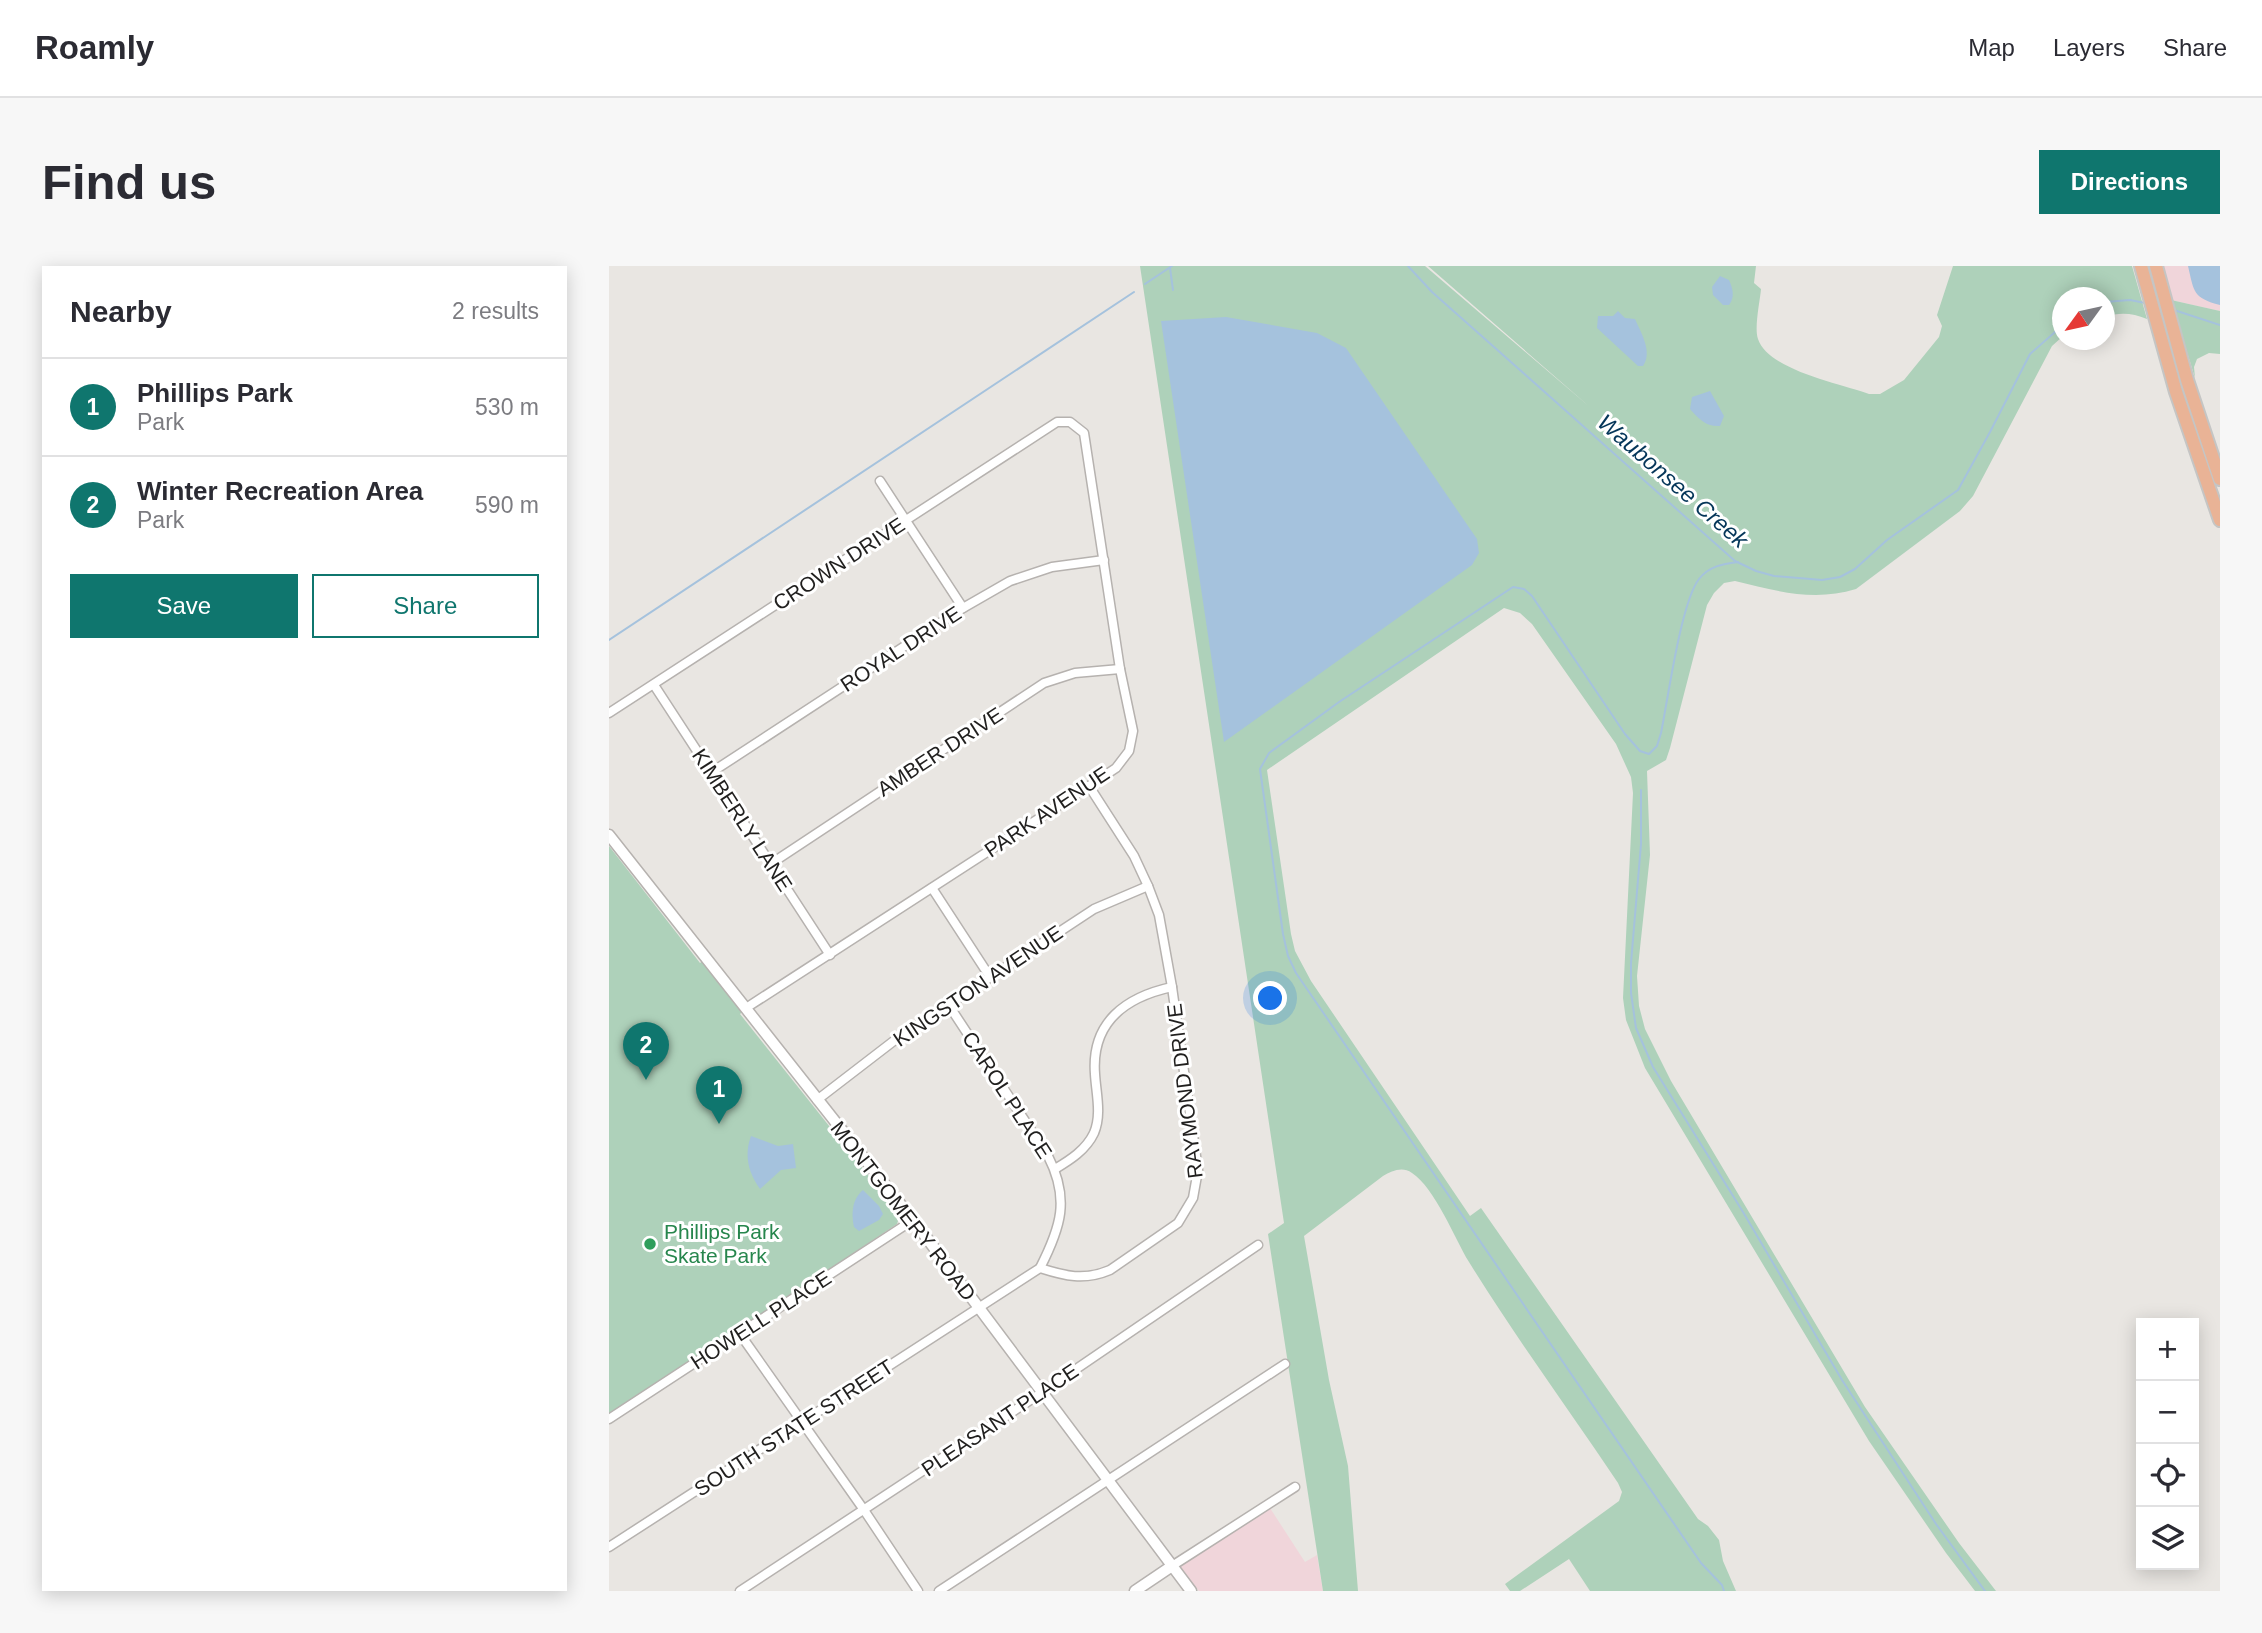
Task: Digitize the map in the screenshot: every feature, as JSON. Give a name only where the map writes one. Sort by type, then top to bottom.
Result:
[{"type":"main road","points":[[2141,266],[2185,418],[2220,520]]},
{"type":"main road","points":[[2156,266],[2174,334],[2220,479]]},
{"type":"street","name":"CROWN DRIVE","points":[[609,713],[1057,422],[1070,422]]},
{"type":"street","name":"PARK AVENUE","points":[[746,1008],[1089,786],[1115,768],[1129,751],[1133,731],[1120,669],[1084,433],[1070,422]]},
{"type":"street","points":[[880,481],[963,608]]},
{"type":"street","name":"ROYAL DRIVE","points":[[712,772],[1010,580],[1052,568],[1104,561]]},
{"type":"street","name":"AMBER DRIVE","points":[[772,863],[1044,683],[1075,673],[1120,669]]},
{"type":"street","name":"KIMBERLY LANE","points":[[654,685],[830,955]]},
{"type":"street","name":"RAYMOND DRIVE","points":[[1040,1268],[1075,1278],[1099,1275],[1110,1270],[1178,1223],[1197,1186],[1198,1162],[1163,936],[1148,886],[1134,856],[1089,786]]},
{"type":"street","name":"MONTGOMERY ROAD","points":[[609,835],[913,1220],[1191,1591]]},
{"type":"street","name":"KINGSTON AVENUE","points":[[817,1100],[895,1040],[990,976],[1094,909],[1148,886]]},
{"type":"street","points":[[932,888],[990,976]]},
{"type":"street","points":[[1055,1169],[1081,1151],[1094,1134],[1098,1114],[1094,1059],[1101,1033],[1108,1021],[1127,1003],[1153,992],[1172,988]]},
{"type":"street","name":"CAROL PLACE","points":[[948,1004],[1055,1169],[1062,1194],[1060,1220],[1040,1268]]},
{"type":"street","name":"HOWELL PLACE","points":[[609,1419],[913,1220]]},
{"type":"street","name":"PLEASANT PLACE","points":[[740,1591],[1041,1393],[1258,1245]]},
{"type":"street","points":[[979,1308],[1040,1268]]},
{"type":"street","name":"SOUTH STATE STREET","points":[[609,1547],[979,1308]]},
{"type":"street","points":[[740,1334],[918,1591]]},
{"type":"street","points":[[939,1591],[1285,1364]]},
{"type":"street","points":[[1135,1591],[1295,1487]]},
{"type":"shaded area","points":[[2163,266],[2220,266],[2220,311],[2171,300]]},
{"type":"shaded area","points":[[1270,1508],[1305,1562],[1317,1555],[1323,1591],[1199,1591],[1180,1566]]},
{"type":"green space","points":[[1140,266],[1425,266],[1591,408],[1428,266],[1756,266],[1754,283],[1761,289],[1757,334],[1764,350],[1790,367],[1807,374],[1869,394],[1880,394],[1904,380],[1939,337],[1942,326],[1937,315],[1953,266],[2132,266],[2147,319],[2136,315],[2115,314],[2115,287],[2052,287],[2052,346],[1973,496],[1960,511],[1856,589],[1810,595],[1735,581],[1724,583],[1714,593],[1707,605],[1666,760],[1647,771],[1650,855],[1637,976],[1639,1006],[1645,1029],[1671,1081],[1865,1407],[1959,1543],[1996,1591],[1975,1591],[1869,1441],[1645,1068],[1626,1020],[1623,998],[1633,793],[1631,777],[1616,744],[1532,624],[1520,613],[1504,608],[1267,770],[1291,934],[1295,951],[1311,981],[1470,1216],[1481,1208],[1698,1519],[1708,1526],[1719,1540],[1723,1561],[1736,1591],[1590,1591],[1569,1559],[1520,1591],[1510,1591],[1505,1584],[1619,1501],[1622,1492],[1469,1262],[1429,1190],[1412,1173],[1401,1170],[1383,1176],[1304,1236],[1329,1380],[1348,1466],[1358,1591],[1323,1591],[1268,1234],[1284,1223]]},
{"type":"green space","points":[[2171,300],[2220,311],[2220,354],[2209,353],[2197,359],[2194,367],[2195,378]]},
{"type":"green space","points":[[609,846],[700,963],[704,960],[746,1008],[740,1014],[900,1215],[897,1224],[609,1417]]},
{"type":"water","points":[[2188,266],[2220,266],[2220,305],[2204,300],[2196,293]]},
{"type":"water","points":[[1720,276],[1729,280],[1732,287],[1733,296],[1729,305],[1723,305],[1713,295],[1712,287]]},
{"type":"water","points":[[1618,311],[1625,318],[1635,319],[1640,330],[1647,355],[1643,366],[1638,366],[1597,328],[1598,316],[1613,316]]},
{"type":"water","points":[[1226,317],[1317,333],[1346,348],[1477,539],[1479,553],[1472,565],[1224,742],[1161,321]]},
{"type":"water","points":[[1710,391],[1724,416],[1720,426],[1707,424],[1690,409],[1692,397]]},
{"type":"water","points":[[751,1136],[778,1146],[793,1144],[796,1168],[781,1170],[760,1189],[748,1163]]},
{"type":"water","points":[[863,1190],[883,1214],[879,1220],[859,1231],[854,1227],[853,1212],[855,1202]]},
{"type":"waterway","points":[[1145,284],[1172,266]]},
{"type":"waterway","name":"Waubonsee Creek","points":[[1408,266],[1432,292],[1735,561],[1774,576],[1822,580],[1840,577],[1855,569],[1887,540],[1958,490],[2030,354],[2052,335]]},
{"type":"waterway","points":[[1170,268],[1173,290]]},
{"type":"waterway","points":[[609,640],[1134,292]]},
{"type":"waterway","name":"Waubonsee Creek","points":[[2115,301],[2145,303]]},
{"type":"waterway","name":"Waubonsee Creek","points":[[2174,310],[2220,325]]},
{"type":"waterway","points":[[1724,1591],[1722,1585],[1701,1563],[1296,973],[1288,956],[1283,934],[1260,769],[1269,753],[1339,702],[1513,587],[1524,589],[1532,596],[1625,734],[1640,751],[1649,754],[1657,746],[1661,733],[1681,629],[1692,591],[1707,571],[1738,562]]},
{"type":"waterway","points":[[1641,790],[1641,844],[1631,963],[1631,993],[1636,1028],[1653,1067],[1842,1380],[1936,1524],[1985,1591]]},
{"type":"place","name":"Winter Recreation Area","points":[[646,1080]]},
{"type":"place","name":"Phillips Park","points":[[719,1124]]},
{"type":"place","name":"Phillips Park Skate Park","points":[[650,1244]]}]
